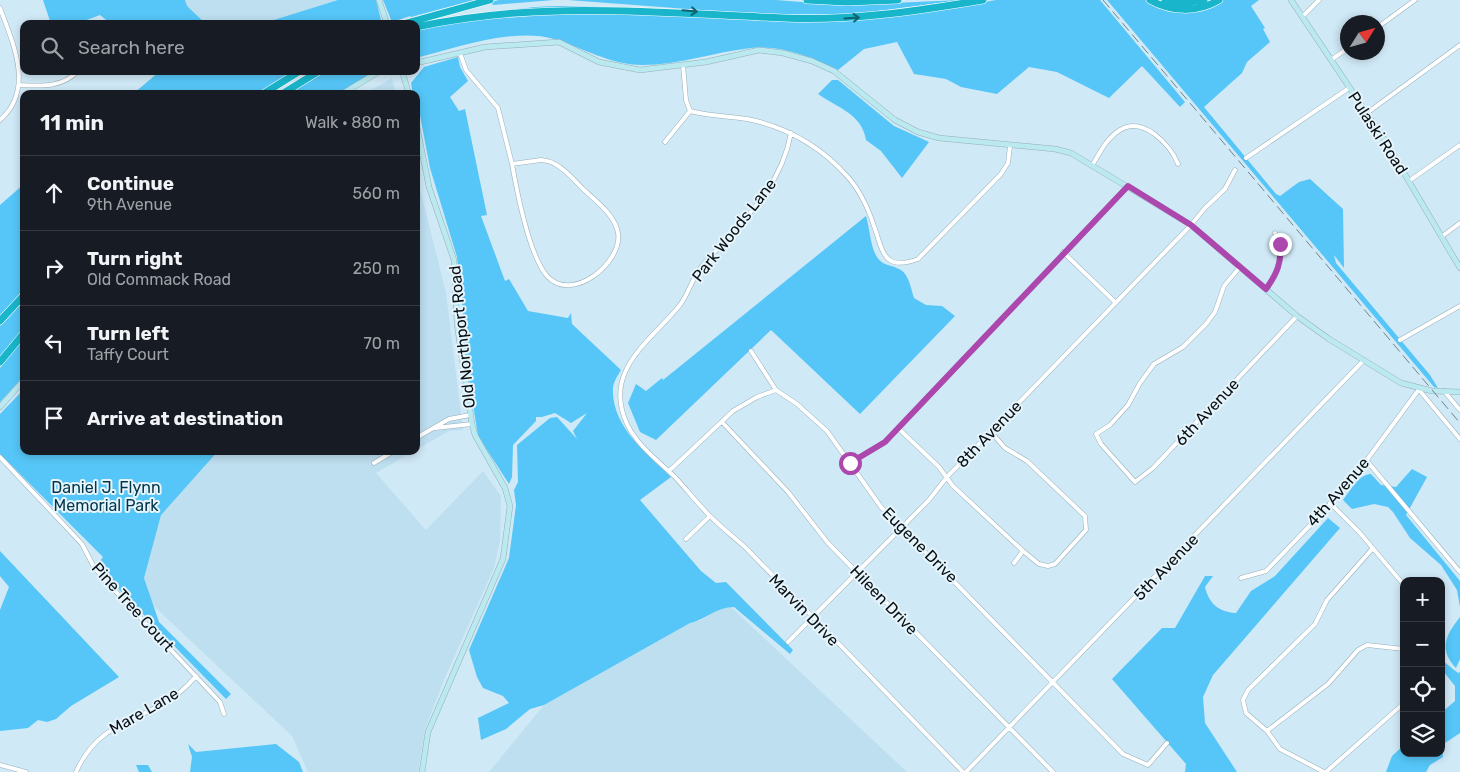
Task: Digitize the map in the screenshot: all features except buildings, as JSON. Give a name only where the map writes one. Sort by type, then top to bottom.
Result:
[{"type":"highway","points":[[418,20],[490,0]]},
{"type":"highway","points":[[806,0],[847,2],[898,0]]},
{"type":"highway","points":[[420,26],[448,17],[479,11],[549,4],[607,4],[730,15],[834,19],[893,14],[983,0]]},
{"type":"highway","points":[[1150,0],[1162,7],[1187,10],[1211,5],[1219,0]]},
{"type":"highway","points":[[1165,0],[1184,3],[1204,0]]},
{"type":"highway","points":[[269,90],[294,75]]},
{"type":"highway","points":[[288,90],[313,75]]},
{"type":"highway","points":[[0,322],[20,300]]},
{"type":"highway","points":[[0,362],[20,338]]},
{"type":"street","points":[[379,0],[386,20]]},
{"type":"street","name":"Pulaski Road","points":[[1291,0],[1367,113],[1460,268]]},
{"type":"street","points":[[1302,17],[1319,0]]},
{"type":"street","points":[[1385,22],[1414,0]]},
{"type":"street","points":[[0,8],[19,65],[20,85],[13,102],[0,120]]},
{"type":"street","points":[[0,25],[6,23]]},
{"type":"street","points":[[420,62],[505,45],[559,42],[599,62],[649,70],[759,50],[812,60],[834,71],[895,120],[918,132],[940,138],[1063,151],[1093,164],[1191,225],[1297,316],[1364,360],[1402,383],[1420,390],[1460,392]]},
{"type":"street","points":[[1367,113],[1460,45]]},
{"type":"street","points":[[460,53],[466,70],[498,108],[512,164],[519,206],[542,269],[549,278],[567,286],[583,283],[591,278],[617,249],[618,233],[612,218],[554,162],[541,160],[512,164]]},
{"type":"street","points":[[1331,60],[1340,54]]},
{"type":"street","points":[[683,65],[686,100],[690,111]]},
{"type":"street","points":[[20,85],[40,87],[69,80],[74,75]]},
{"type":"street","points":[[349,90],[373,75]]},
{"type":"street","points":[[403,75],[408,90]]},
{"type":"street","points":[[1246,158],[1350,88]]},
{"type":"street","points":[[690,111],[706,116],[748,120],[791,133],[816,146],[855,185],[875,227],[882,252],[890,260],[906,264],[918,259],[1001,174],[1008,163],[1010,146]]},
{"type":"street","points":[[665,142],[690,111]]},
{"type":"street","points":[[1093,164],[1107,141],[1121,129],[1141,127],[1159,138],[1171,150],[1178,164]]},
{"type":"street","name":"Park Woods Lane","points":[[646,448],[627,423],[622,408],[622,389],[630,359],[679,306],[702,267],[760,203],[773,183],[785,158],[791,133]]},
{"type":"street","name":"Old Northport Road","points":[[420,144],[428,187],[454,260],[457,324],[472,424],[475,434],[505,488],[510,506],[503,559],[428,732],[422,772]]},
{"type":"street","points":[[1409,181],[1460,145]]},
{"type":"street","name":"8th Avenue","points":[[788,642],[929,500],[947,477],[1191,225],[1225,189],[1235,170]]},
{"type":"street","points":[[850,463],[875,450],[898,428],[1063,252],[1128,186]]},
{"type":"street","points":[[1441,237],[1460,223]]},
{"type":"street","points":[[1266,289],[1274,278],[1281,256],[1275,233]]},
{"type":"street","points":[[1063,252],[1115,302]]},
{"type":"street","name":"6th Avenue","points":[[1240,267],[1224,286],[1216,312],[1206,324],[1183,347],[1154,364],[1140,383],[1128,406],[1110,425],[1096,434],[1101,444],[1116,459],[1121,470],[1135,482],[1153,468],[1297,316]]},
{"type":"street","points":[[1400,340],[1460,306]]},
{"type":"street","points":[[669,472],[745,402],[776,390],[751,351]]},
{"type":"street","name":"5th Avenue","points":[[964,772],[1055,682],[1364,360]]},
{"type":"street","points":[[0,406],[20,384]]},
{"type":"street","name":"Eugene Drive","points":[[776,390],[812,416],[827,431],[881,507],[1055,682],[1123,754],[1148,765]]},
{"type":"street","points":[[1420,390],[1460,438]]},
{"type":"street","name":"4th Avenue","points":[[1241,578],[1266,571],[1330,503],[1366,461],[1420,390]]},
{"type":"street","points":[[1444,391],[1460,410]]},
{"type":"street","points":[[420,436],[449,419],[470,415]]},
{"type":"street","name":"Hileen Drive","points":[[722,422],[788,492],[828,543],[1053,772]]},
{"type":"street","points":[[433,428],[472,424]]},
{"type":"street","points":[[898,428],[947,477],[953,486],[1023,551],[1039,564],[1048,566],[1055,564],[1086,530],[1085,516],[1027,461],[1005,448],[991,432]]},
{"type":"street","name":"Marvin Drive","points":[[646,448],[710,516],[747,549],[812,618],[964,772]]},
{"type":"street","points":[[374,463],[387,455]]},
{"type":"street","name":"Pine Tree Court","points":[[0,457],[82,544],[94,567],[102,577],[220,702],[224,714]]},
{"type":"street","points":[[1366,461],[1460,572]]},
{"type":"street","points":[[1330,503],[1373,548],[1400,580]]},
{"type":"street","points":[[686,539],[710,516]]},
{"type":"street","points":[[1373,548],[1326,600],[1315,624],[1248,690],[1243,700],[1246,713],[1267,732],[1280,749],[1325,772],[1400,706]]},
{"type":"street","points":[[1014,563],[1023,551]]},
{"type":"street","points":[[1267,732],[1328,684],[1358,650],[1367,645],[1400,649]]},
{"type":"street","name":"Mare Lane","points":[[76,772],[86,752],[107,731],[179,693],[196,676]]},
{"type":"street","points":[[1147,772],[1148,765],[1167,743]]},
{"type":"street","points":[[0,765],[26,772]]},
{"type":"shaded area","points":[[176,0],[357,0],[321,20],[190,20]]},
{"type":"shaded area","points":[[392,78],[395,90],[371,90]]},
{"type":"shaded area","points":[[420,189],[446,293],[463,430],[449,431],[420,448]]},
{"type":"shaded area","points":[[211,455],[407,455],[376,473],[426,530],[483,471],[501,496],[500,541],[494,568],[444,680],[425,729],[418,772],[308,772],[292,736],[106,561]]},
{"type":"shaded area","points":[[721,607],[731,607],[907,772],[489,772],[544,705],[690,623],[702,620]]},
{"type":"green space","points":[[43,0],[185,0],[187,6],[202,20],[106,20],[100,15],[87,20],[50,20]]},
{"type":"green space","points":[[338,0],[376,0],[381,20],[274,20]]},
{"type":"green space","points":[[383,0],[474,0],[411,17],[391,20]]},
{"type":"green space","points":[[499,0],[554,0],[493,5],[491,2]]},
{"type":"green space","points":[[568,0],[776,0],[814,3],[892,3],[961,0],[855,14],[768,15]]},
{"type":"green space","points":[[996,0],[1100,0],[1185,102],[1180,107],[1142,66],[1109,98],[1057,72],[1029,67],[997,94],[961,87],[946,79],[914,74],[897,42],[864,49],[838,70],[796,53],[774,48],[737,50],[669,63],[631,64],[608,59],[554,39],[538,36],[503,37],[485,40],[420,57],[420,28],[473,16],[530,7],[594,7],[770,21],[827,21],[940,9]]},
{"type":"green space","points":[[1107,0],[1145,0],[1161,8],[1194,11],[1208,9],[1223,0],[1259,0],[1251,6],[1265,28],[1263,29],[1270,42],[1247,62],[1242,73],[1204,107],[1276,194],[1280,196],[1299,182],[1310,179],[1343,209],[1344,268],[1334,255],[1336,263],[1430,375],[1438,388],[1434,387]]},
{"type":"green space","points":[[458,57],[460,67],[468,81],[450,97],[459,111],[465,109],[487,215],[481,216],[505,281],[509,279],[528,311],[568,318],[571,313],[572,324],[621,370],[613,388],[614,402],[618,415],[632,438],[671,477],[640,500],[701,571],[716,583],[726,582],[793,650],[790,654],[734,607],[722,609],[690,623],[544,705],[530,709],[506,729],[481,740],[478,718],[509,703],[503,696],[483,688],[477,677],[469,650],[509,558],[516,505],[514,490],[518,482],[517,445],[550,418],[557,417],[577,439],[573,431],[587,413],[571,423],[555,413],[536,417],[536,421],[513,445],[512,477],[509,484],[478,436],[464,347],[464,325],[457,257],[430,168],[420,115],[420,90],[412,90],[411,83],[418,75],[420,75],[424,67]]},
{"type":"green space","points":[[155,75],[287,75],[263,90],[138,90]]},
{"type":"green space","points":[[318,75],[368,75],[344,90],[294,90]]},
{"type":"green space","points":[[832,80],[838,80],[894,126],[929,142],[902,178],[881,151],[866,140],[864,131],[854,118],[818,94]]},
{"type":"green space","points":[[20,188],[20,295],[0,317],[0,205]]},
{"type":"green space","points":[[866,216],[873,248],[877,257],[885,264],[904,272],[914,298],[926,305],[942,306],[955,316],[860,414],[771,330],[656,440],[640,432],[628,403],[636,384],[646,391],[662,378],[663,380]]},
{"type":"green space","points":[[20,304],[20,334],[0,358],[0,326]]},
{"type":"green space","points":[[20,342],[20,380],[0,402],[0,368]]},
{"type":"green space","name":"Daniel J. Flynn Memorial Park","points":[[20,393],[20,455],[214,455],[161,515],[144,578],[159,622],[231,694],[226,699],[96,566],[103,557],[0,454],[0,414]]},
{"type":"green space","points":[[1412,469],[1427,477],[1406,515],[1460,581],[1460,607],[1457,590],[1441,565],[1410,538],[1388,507],[1374,504],[1352,509],[1343,500],[1355,484],[1367,475],[1371,474],[1381,485],[1396,487]]},
{"type":"green space","points":[[1328,518],[1340,528],[1213,675],[1203,697],[1205,723],[1237,772],[1185,772],[1186,764],[1112,679],[1162,628],[1175,628],[1205,576],[1213,576],[1205,587],[1209,598],[1215,606],[1224,611],[1236,613],[1251,591],[1275,576]]},
{"type":"green space","points":[[0,551],[119,677],[71,706],[56,719],[47,722],[38,720],[28,728],[0,731],[0,610],[9,587],[0,576]]},
{"type":"green space","points":[[1460,617],[1460,659],[1456,668],[1447,655],[1446,642],[1451,630]]},
{"type":"green space","points":[[1445,663],[1458,673],[1460,672],[1460,733],[1445,743],[1445,710],[1455,701],[1455,686],[1445,674]]},
{"type":"green space","points":[[188,744],[196,752],[276,744],[299,762],[303,772],[190,772],[192,757]]},
{"type":"green space","points":[[1400,749],[1400,757],[1443,757],[1430,765],[1426,772],[1386,772],[1392,756]]},
{"type":"green space","points":[[136,765],[148,765],[152,772],[139,772]]},
{"type":"railway","points":[[1103,0],[1460,423]]},
{"type":"route","points":[[850,463],[875,450],[885,442],[1063,252],[1128,186],[1191,225],[1266,289],[1279,268],[1280,244]]}]
